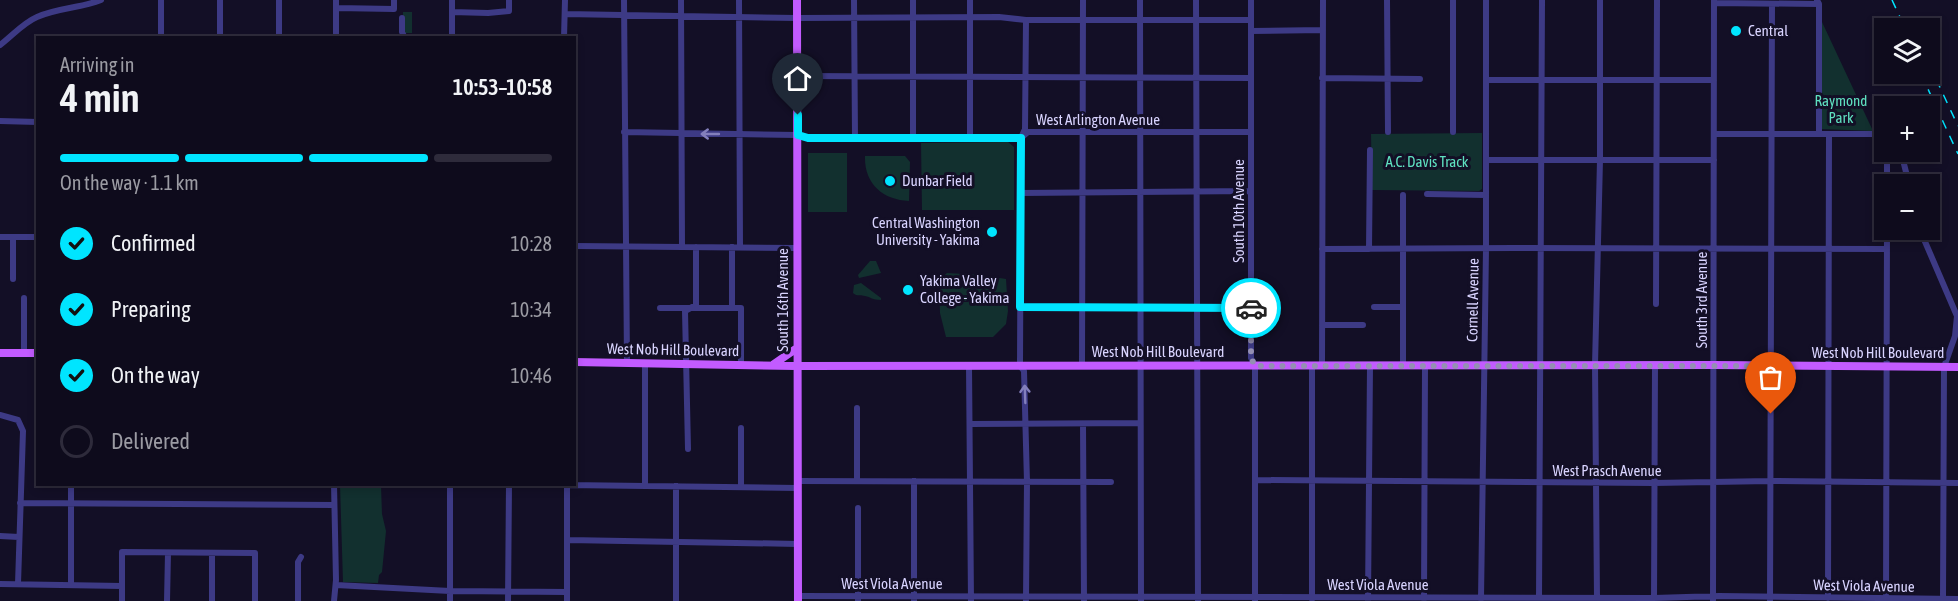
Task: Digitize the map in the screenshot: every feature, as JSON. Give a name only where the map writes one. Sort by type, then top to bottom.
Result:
[{"type":"main road","name":"South 16th Avenue","points":[[797,0],[798,598]]},
{"type":"main road","points":[[772,365],[790,354],[797,346]]},
{"type":"main road","points":[[0,353],[36,353]]},
{"type":"main road","name":"West Nob Hill Boulevard","points":[[576,362],[796,366],[1958,367]]},
{"type":"street","points":[[0,45],[30,20],[101,0]]},
{"type":"street","points":[[153,0],[161,1],[161,36]]},
{"type":"street","points":[[220,0],[220,36]]},
{"type":"street","points":[[279,0],[279,36]]},
{"type":"street","points":[[336,0],[336,36]]},
{"type":"street","points":[[336,8],[394,9],[394,0]]},
{"type":"street","points":[[452,0],[452,36]]},
{"type":"street","points":[[452,12],[509,11],[509,0]]},
{"type":"street","points":[[564,36],[565,0]]},
{"type":"street","points":[[624,0],[627,363]]},
{"type":"street","points":[[681,0],[682,247]]},
{"type":"street","points":[[732,308],[739,134],[739,0]]},
{"type":"street","points":[[854,0],[855,138]]},
{"type":"street","points":[[912,0],[913,138]]},
{"type":"street","points":[[970,0],[970,138]]},
{"type":"street","points":[[1082,366],[1083,0]]},
{"type":"street","points":[[1140,0],[1141,599]]},
{"type":"street","points":[[1196,0],[1198,599]]},
{"type":"street","name":"South 10th Avenue","points":[[1251,0],[1251,358],[1255,366],[1255,598]]},
{"type":"street","points":[[1322,366],[1323,0]]},
{"type":"street","points":[[1387,0],[1388,132]]},
{"type":"street","points":[[1453,132],[1454,0]]},
{"type":"street","name":"Cornell Avenue","points":[[1481,599],[1486,249],[1486,0]]},
{"type":"street","points":[[1539,599],[1542,0]]},
{"type":"street","points":[[1597,598],[1595,365],[1600,160],[1600,0]]},
{"type":"street","points":[[1656,304],[1657,0]]},
{"type":"street","points":[[1714,2],[1772,4],[1818,2],[1819,134]]},
{"type":"street","name":"South 3rd Avenue","points":[[1713,599],[1714,2]]},
{"type":"street","points":[[1770,599],[1772,4]]},
{"type":"street","points":[[565,14],[797,18],[1250,20]]},
{"type":"street","points":[[402,18],[404,36]]},
{"type":"street","points":[[1026,20],[1025,129],[1021,138],[1020,193],[1020,366],[1024,371],[1027,482],[1026,599]]},
{"type":"street","points":[[1251,31],[1323,30]]},
{"type":"street","points":[[798,76],[1251,78]]},
{"type":"street","points":[[1323,78],[1420,79]]},
{"type":"street","points":[[1486,80],[1714,80]]},
{"type":"street","points":[[0,121],[36,122]]},
{"type":"street","name":"West Arlington Avenue","points":[[624,132],[798,135],[808,138],[1021,138],[1028,132],[1251,132]]},
{"type":"street","points":[[1714,134],[1874,134]]},
{"type":"street","points":[[1828,599],[1829,134]]},
{"type":"street","points":[[1369,249],[1370,150]]},
{"type":"street","points":[[1486,160],[1714,160]]},
{"type":"street","points":[[1020,193],[1251,191]]},
{"type":"street","points":[[1427,194],[1486,195]]},
{"type":"street","points":[[1403,195],[1403,366]]},
{"type":"street","points":[[0,237],[36,237]]},
{"type":"street","points":[[13,237],[13,279]]},
{"type":"street","points":[[1886,599],[1887,240]]},
{"type":"street","points":[[1924,240],[1957,316],[1955,336],[1944,367],[1943,600]]},
{"type":"street","points":[[576,246],[797,248]]},
{"type":"street","points":[[688,449],[685,311],[696,305],[696,247]]},
{"type":"street","points":[[1322,249],[1887,249]]},
{"type":"street","points":[[24,298],[24,353]]},
{"type":"street","points":[[1020,307],[1251,307]]},
{"type":"street","points":[[1374,307],[1402,307]]},
{"type":"street","points":[[660,308],[741,308],[741,365]]},
{"type":"street","points":[[1322,325],[1363,325]]},
{"type":"street","points":[[645,363],[645,486]]},
{"type":"street","points":[[1654,600],[1655,365]]},
{"type":"street","points":[[969,366],[970,598]]},
{"type":"street","points":[[1312,366],[1312,599]]},
{"type":"street","points":[[1368,599],[1370,366]]},
{"type":"street","points":[[1424,599],[1425,366]]},
{"type":"street","points":[[857,408],[857,481]]},
{"type":"street","points":[[0,415],[14,418],[22,426],[18,584]]},
{"type":"street","points":[[970,424],[1140,423]]},
{"type":"street","points":[[1083,424],[1084,599]]},
{"type":"street","points":[[741,428],[741,487]]},
{"type":"street","name":"West Prasch Avenue","points":[[1255,480],[1958,483]]},
{"type":"street","points":[[576,485],[741,487],[857,481],[1111,482]]},
{"type":"street","points":[[914,481],[914,598]]},
{"type":"street","points":[[71,486],[71,585]]},
{"type":"street","points":[[334,486],[336,585],[334,601]]},
{"type":"street","points":[[450,486],[450,601]]},
{"type":"street","points":[[508,601],[509,486]]},
{"type":"street","points":[[567,486],[567,601]]},
{"type":"street","points":[[676,486],[676,601]]},
{"type":"street","points":[[20,502],[334,505]]},
{"type":"street","points":[[858,508],[858,598]]},
{"type":"street","points":[[0,536],[19,537]]},
{"type":"street","points":[[567,540],[798,544]]},
{"type":"street","points":[[122,601],[122,552],[255,554],[255,601]]},
{"type":"street","points":[[167,601],[168,553]]},
{"type":"street","points":[[212,554],[212,601]]},
{"type":"street","points":[[298,601],[298,562],[301,557]]},
{"type":"street","points":[[0,584],[122,586]]},
{"type":"street","points":[[336,585],[450,591],[567,592]]},
{"type":"street","name":"West Viola Avenue","points":[[798,598],[1597,598],[1654,600],[1713,599],[1719,596],[1770,599],[1958,599]]},
{"type":"green space","points":[[403,12],[412,12],[412,33],[403,33]]},
{"type":"green space","name":"Raymond Park","points":[[1822,22],[1873,131],[1821,129]]},
{"type":"green space","name":"A.C. Davis Track","points":[[1482,133],[1482,189],[1479,191],[1372,190],[1371,134]]},
{"type":"green space","points":[[1008,142],[1014,147],[1014,210],[922,210],[921,143]]},
{"type":"green space","points":[[808,153],[847,153],[847,212],[808,212]]},
{"type":"green space","name":"Dunbar Field","points":[[865,156],[905,156],[910,162],[909,201],[883,194],[877,189],[868,175]]},
{"type":"green space","points":[[870,261],[876,261],[881,273],[859,278],[858,275]]},
{"type":"green space","points":[[947,273],[1006,279],[1008,311],[1006,324],[993,337],[946,337],[940,313],[939,280]]},
{"type":"green space","points":[[861,283],[881,300],[853,293],[854,285]]},
{"type":"green space","points":[[340,486],[381,486],[382,514],[386,531],[382,572],[378,583],[343,582]]},
{"type":"railway","points":[[1892,0],[1900,18]]},
{"type":"railway","points":[[1926,84],[1958,154]]},
{"type":"railway","points":[[1938,84],[1958,126]]},
{"type":"way so far","points":[[1251,308],[1251,358],[1255,366],[1771,366],[1771,414]]},
{"type":"place","name":"Central","points":[[1736,31]]},
{"type":"place","name":"Dunbar Field","points":[[890,181]]},
{"type":"place","name":"Central Washington University - Yakima","points":[[992,232]]},
{"type":"place","name":"Yakima Valley College - Yakima","points":[[908,290]]},
{"type":"route","points":[[798,115],[798,135],[808,138],[1021,138],[1020,307],[1251,308]]}]
